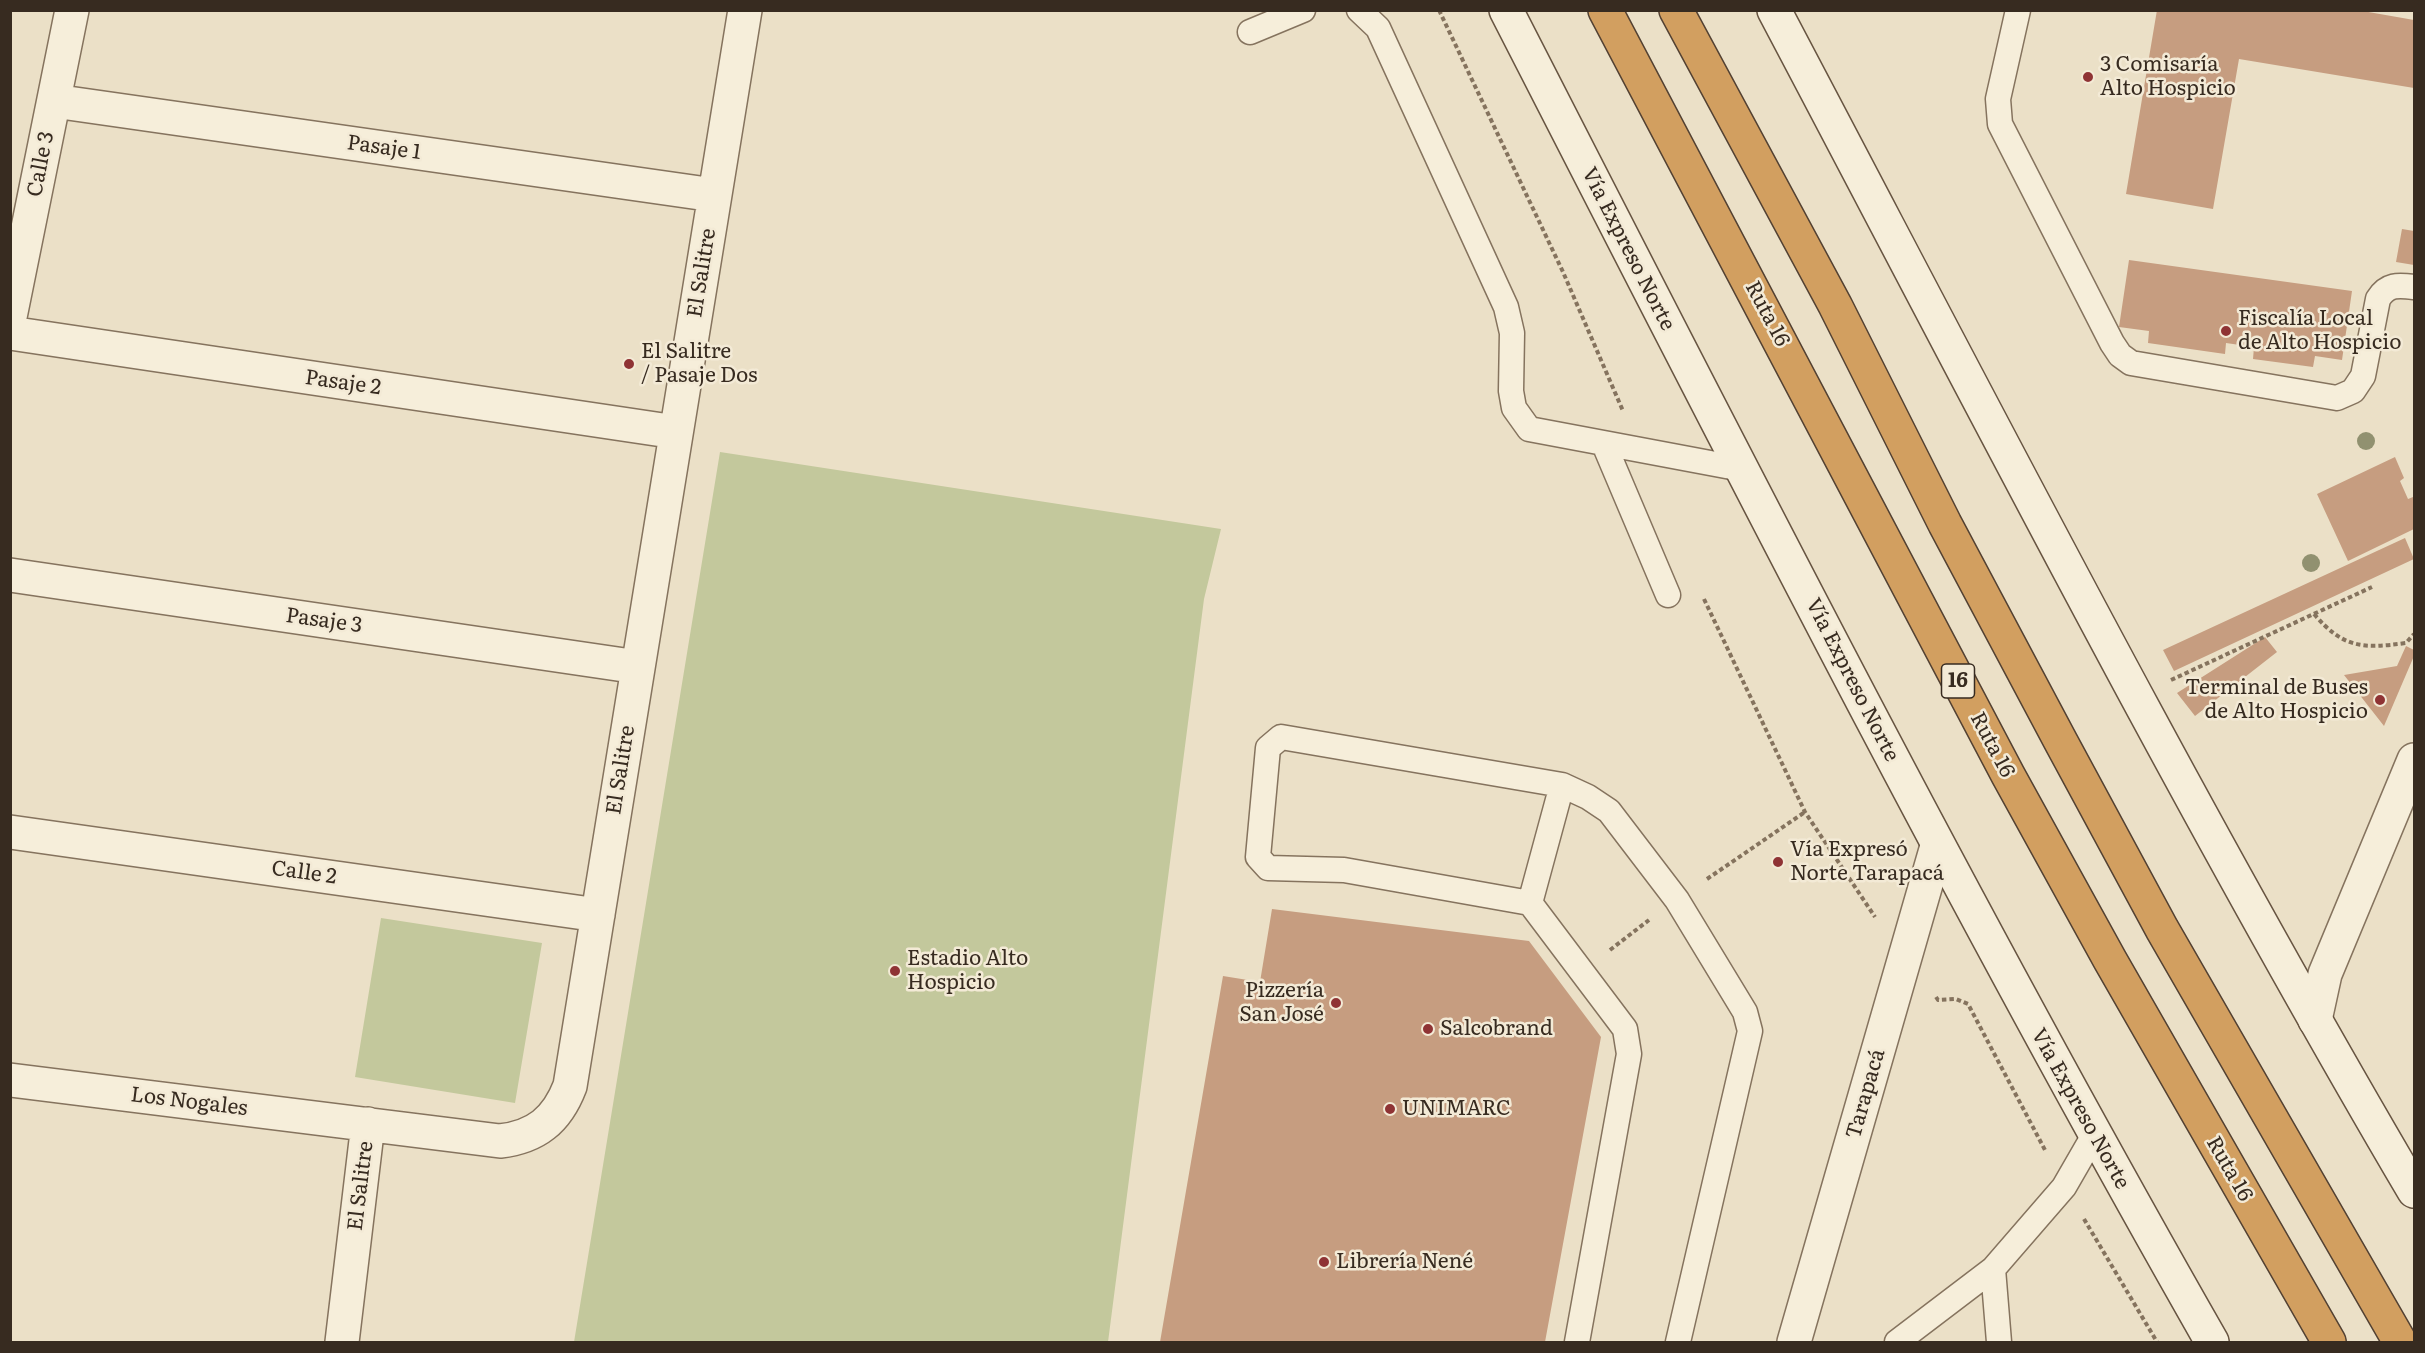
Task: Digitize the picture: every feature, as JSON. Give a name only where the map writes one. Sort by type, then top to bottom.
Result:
[{"type":"highway","name":"Ruta 16","points":[[1605,10],[1782,342],[1893,559],[2008,775],[2116,970],[2329,1342]]},
{"type":"highway","points":[[1676,10],[1834,305],[1945,524],[2066,753],[2162,929],[2400,1342]]},
{"type":"street","name":"Calle 3","points":[[10,317],[72,10]]},
{"type":"street","name":"El Salitre","points":[[342,1342],[368,1124],[500,1141],[530,1135],[556,1116],[570,1086],[745,10]]},
{"type":"street","name":"Vía Expreso Norte","points":[[1506,10],[1937,846],[2094,1135],[2212,1342]]},
{"type":"street","points":[[1774,10],[2163,746],[2315,1020],[2406,1162],[2415,1191]]},
{"type":"street","name":"Pasaje 1","points":[[54,101],[714,195]]},
{"type":"street","name":"Pasaje 2","points":[[10,333],[676,432]]},
{"type":"street","name":"Pasaje 3","points":[[10,575],[638,667]]},
{"type":"street","points":[[2315,1020],[2325,974],[2415,760]]},
{"type":"street","name":"Calle 2","points":[[10,832],[598,915]]},
{"type":"street","name":"Tarapacá","points":[[1794,1342],[1937,846]]},
{"type":"street","name":"Los Nogales","points":[[10,1080],[368,1124]]},
{"type":"lane","points":[[1250,32],[1303,10]]},
{"type":"lane","points":[[1359,10],[1378,28],[1506,307],[1512,333],[1511,391],[1514,408],[1529,429],[1742,469]]},
{"type":"lane","points":[[2018,10],[1998,99],[2001,124],[2112,343],[2120,355],[2131,363],[2337,398],[2353,391],[2363,376],[2378,299],[2384,289],[2396,285],[2415,287]]},
{"type":"lane","points":[[1604,444],[1668,595]]},
{"type":"lane","points":[[1577,1342],[1629,1054],[1624,1029],[1530,903],[1344,870],[1268,868],[1258,857],[1268,748],[1281,736],[1562,785],[1588,797],[1609,811],[1677,900],[1745,1012],[1750,1030],[1678,1342]]},
{"type":"lane","points":[[1530,903],[1562,785]]},
{"type":"lane","points":[[1897,1342],[1994,1269],[2064,1187],[2094,1135]]},
{"type":"lane","points":[[1994,1269],[1999,1342]]},
{"type":"path","points":[[1439,10],[1563,272],[1640,450]]},
{"type":"path","points":[[2168,681],[2372,587]]},
{"type":"path","points":[[1700,589],[1805,812],[1905,960],[1938,1000],[1956,999],[1968,1004],[2064,1187],[2157,1342]]},
{"type":"path","points":[[2314,614],[2340,639],[2353,645],[2406,644],[2415,634]]},
{"type":"green space","name":"Estadio Alto Hospicio","points":[[720,452],[1221,529],[1204,599],[1108,1342],[574,1342]]},
{"type":"green space","points":[[381,918],[542,943],[515,1103],[355,1077]]},
{"type":"building","points":[[2157,10],[2357,10],[2414,20],[2414,88],[2239,59],[2213,209],[2126,194]]},
{"type":"building","points":[[2402,229],[2414,231],[2414,265],[2396,262]]},
{"type":"building","points":[[2129,260],[2352,291],[2342,360],[2315,356],[2313,367],[2253,359],[2254,347],[2226,343],[2225,354],[2148,343],[2149,331],[2119,327]]},
{"type":"building","points":[[2395,457],[2404,478],[2400,481],[2408,499],[2413,497],[2414,500],[2414,529],[2348,561],[2317,494]]},
{"type":"building","points":[[2405,538],[2414,559],[2174,671],[2163,650]]},
{"type":"building","points":[[2265,637],[2277,652],[2195,716],[2177,693]]},
{"type":"building","name":"Terminal de Buses de Alto Hospicio","points":[[2406,646],[2414,650],[2414,656],[2384,726],[2344,675],[2397,666]]},
{"type":"building","points":[[1272,909],[1529,941],[1601,1037],[1545,1342],[1160,1342],[1223,976],[1260,982]]},
{"type":"place","name":"3 Comisaría Alto Hospicio","points":[[2088,77]]},
{"type":"place","name":"Fiscalía Local de Alto Hospicio","points":[[2226,331]]},
{"type":"place","name":"El Salitre / Pasaje Dos","points":[[629,364]]},
{"type":"place","name":"Terminal de Buses de Alto Hospicio","points":[[2380,700]]},
{"type":"place","name":"Vía Expresó Norte Tarapacá","points":[[1778,862]]},
{"type":"place","name":"Estadio Alto Hospicio","points":[[895,971]]},
{"type":"place","name":"Pizzería San José","points":[[1336,1003]]},
{"type":"place","name":"Salcobrand","points":[[1428,1029]]},
{"type":"place","name":"UNIMARC","points":[[1390,1109]]},
{"type":"place","name":"Librería Nené","points":[[1324,1262]]}]
